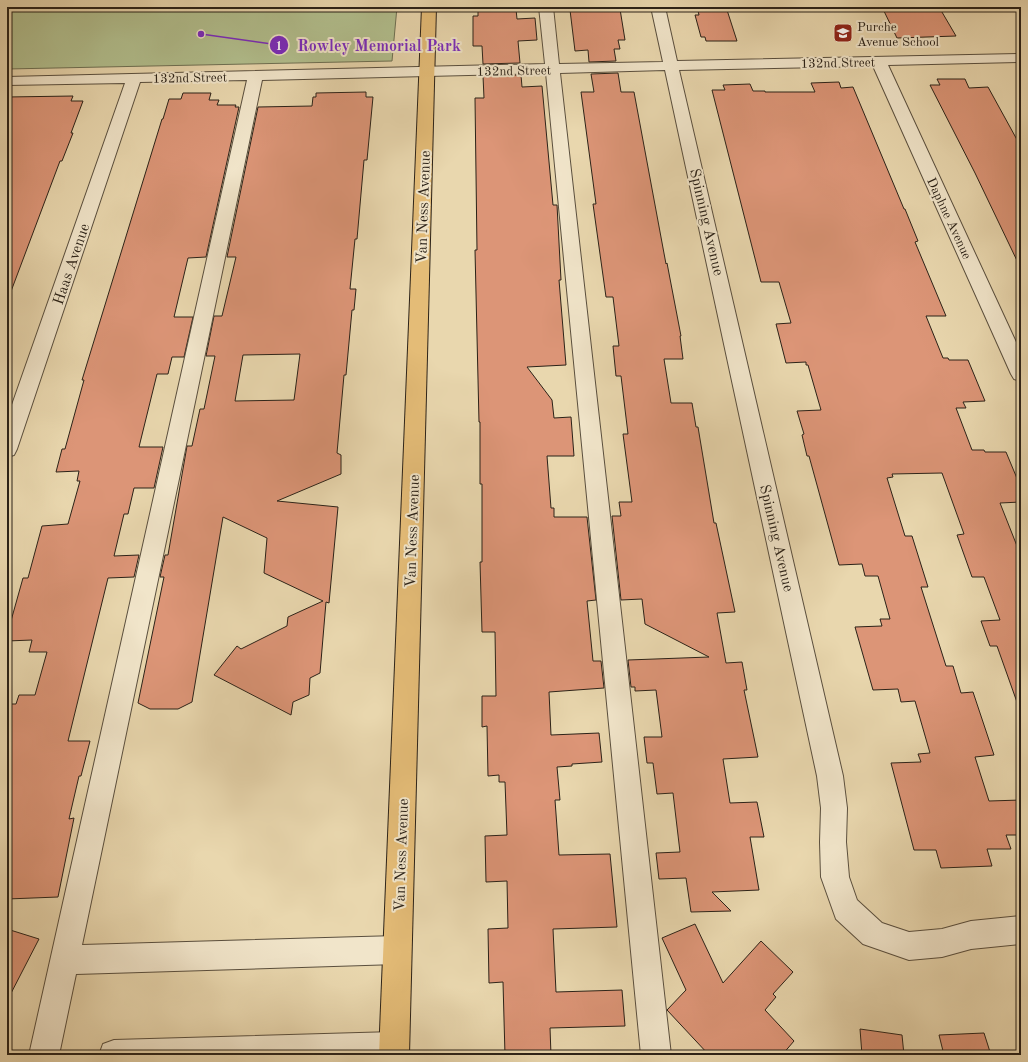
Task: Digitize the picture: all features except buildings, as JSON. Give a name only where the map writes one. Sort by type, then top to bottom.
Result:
[{"type":"main road","name":"Van Ness Avenue","points":[[394,1051],[429,7]]},
{"type":"street","points":[[546,7],[656,1055]]},
{"type":"street","name":"Spinning Avenue","points":[[658,7],[830,776],[834,808],[833,842],[835,877],[846,909],[873,934],[910,946],[942,943],[971,934],[1010,930]]},
{"type":"street","name":"132nd Street","points":[[7,81],[1021,58]]},
{"type":"street","name":"Daphne Avenue","points":[[878,62],[1021,374]]},
{"type":"street","points":[[44,1055],[255,76]]},
{"type":"street","name":"Haas Avenue","points":[[7,449],[134,78]]},
{"type":"street","points":[[65,960],[397,950]]},
{"type":"street","points":[[114,1055],[394,1051]]},
{"type":"green space","points":[[7,7],[397,7],[392,61],[7,69]]},
{"type":"place","name":"Purche Avenue School","points":[[843,33]]},
{"type":"place","name":"Rowley Memorial Park","points":[[201,34]]}]
